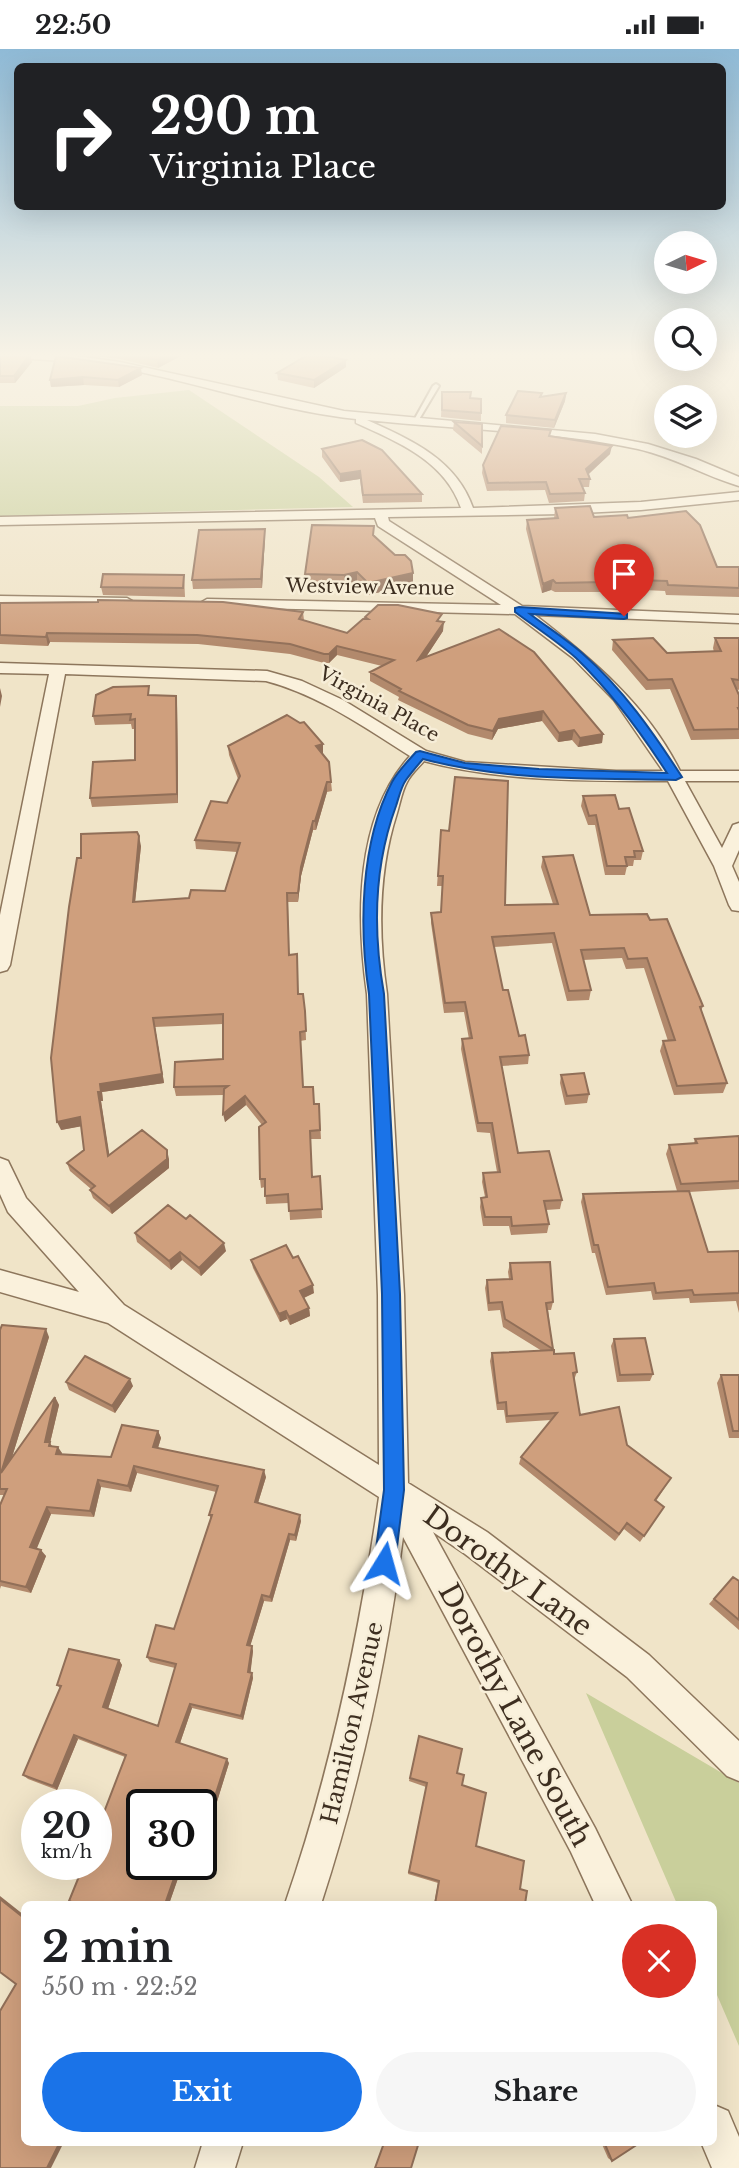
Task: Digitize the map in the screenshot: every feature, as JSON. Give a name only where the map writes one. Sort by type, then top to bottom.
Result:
[{"type":"street","points":[[419,451],[450,474],[464,495],[468,511]]},
{"type":"street","points":[[658,451],[739,482]]},
{"type":"street","points":[[0,521],[641,506],[739,496]]},
{"type":"street","points":[[381,514],[383,523],[519,610],[578,655],[620,697],[647,731],[676,777],[694,817],[723,866],[739,905]]},
{"type":"street","points":[[0,600],[136,602]]},
{"type":"street","name":"Westview Avenue","points":[[191,603],[519,610],[739,619]]},
{"type":"street","name":"Virginia Place","points":[[0,668],[267,676],[315,691],[420,755],[465,767],[552,773],[739,776]]},
{"type":"street","points":[[0,965],[58,669]]},
{"type":"street","name":"Hamilton Avenue","points":[[304,1901],[327,1833],[349,1750],[378,1611],[394,1490],[390,1281],[376,994],[370,954],[372,891],[375,860],[398,781],[420,755]]},
{"type":"street","points":[[723,866],[739,829]]},
{"type":"street","name":"Dorothy Lane","points":[[0,1168],[17,1205],[115,1313],[476,1543],[638,1666],[739,1764]]},
{"type":"street","name":"Dorothy Lane","points":[[0,1281],[115,1313]]},
{"type":"street","name":"Dorothy Lane South","points":[[394,1490],[583,1840],[613,1901]]},
{"type":"street","points":[[717,2132],[732,2168]]},
{"type":"street","points":[[215,2168],[222,2146]]},
{"type":"green space","points":[[0,451],[280,451],[319,477],[353,507],[0,516]]},
{"type":"green space","points":[[586,1693],[739,1783],[739,2046],[717,1995],[717,1901],[676,1901]]},
{"type":"building","points":[[323,451],[383,451],[422,494],[363,495],[360,471],[340,474]]},
{"type":"building","points":[[490,451],[606,451],[586,469],[590,479],[579,479],[585,493],[550,494],[546,482],[488,483],[483,465]]},
{"type":"building","points":[[590,506],[594,517],[627,515],[628,518],[686,511],[700,525],[717,567],[739,567],[739,588],[668,585],[667,581],[603,579],[603,582],[556,583],[553,580],[543,584],[527,520],[558,518],[555,508]]},
{"type":"building","points":[[312,525],[374,526],[373,535],[395,555],[405,555],[411,561],[413,573],[368,583],[357,572],[344,575],[305,574]]},
{"type":"building","points":[[265,529],[261,579],[192,580],[199,530]]},
{"type":"building","points":[[103,574],[184,575],[183,588],[101,587]]},
{"type":"building","points":[[98,600],[223,602],[303,612],[299,619],[347,633],[363,619],[368,619],[365,617],[378,605],[398,605],[442,614],[437,621],[444,622],[418,660],[499,629],[534,652],[603,734],[580,738],[574,730],[559,733],[543,711],[499,719],[493,731],[468,725],[399,691],[401,689],[370,672],[394,660],[337,646],[329,654],[324,654],[290,644],[197,635],[0,635],[0,603]]},
{"type":"building","points":[[653,638],[667,653],[721,651],[715,638],[739,638],[739,680],[732,679],[739,695],[739,729],[694,730],[672,679],[648,680],[613,640]]},
{"type":"building","points":[[149,686],[148,695],[176,696],[177,794],[90,798],[93,762],[135,760],[135,719],[130,720],[131,714],[93,716],[96,695],[113,687]]},
{"type":"building","points":[[287,715],[300,723],[304,722],[323,744],[316,746],[329,762],[331,782],[327,782],[313,821],[301,867],[298,893],[287,893],[289,955],[297,954],[298,994],[303,994],[305,1011],[306,1031],[300,1032],[303,1087],[313,1087],[314,1104],[319,1104],[320,1130],[310,1131],[312,1177],[320,1176],[322,1209],[289,1211],[288,1194],[265,1196],[265,1179],[260,1179],[259,1127],[266,1122],[245,1096],[223,1114],[224,1089],[228,1086],[174,1087],[175,1062],[223,1059],[223,1014],[153,1018],[162,1074],[100,1084],[101,1092],[98,1092],[108,1156],[142,1130],[167,1150],[167,1159],[109,1206],[90,1190],[95,1186],[67,1163],[84,1150],[80,1117],[57,1122],[51,1058],[69,907],[77,858],[81,858],[81,834],[137,832],[139,836],[133,902],[189,898],[191,890],[225,891],[240,843],[195,840],[211,801],[227,803],[240,776],[228,746]]},
{"type":"building","points":[[455,777],[508,781],[505,905],[558,904],[543,857],[573,855],[590,915],[647,914],[650,920],[667,919],[703,1006],[700,1007],[727,1083],[677,1086],[663,1041],[675,1040],[647,958],[628,959],[624,948],[581,950],[591,990],[569,991],[554,933],[492,937],[503,990],[508,990],[519,1036],[525,1035],[529,1055],[500,1057],[518,1153],[549,1151],[562,1200],[544,1201],[549,1224],[512,1226],[511,1217],[485,1217],[481,1198],[487,1197],[483,1173],[500,1172],[492,1123],[478,1123],[462,1039],[472,1038],[465,1002],[445,1003],[431,913],[441,912],[443,876],[438,876],[441,830],[449,831]]},
{"type":"building","points":[[615,795],[619,809],[629,808],[643,851],[634,851],[635,857],[625,857],[627,866],[607,866],[596,815],[589,816],[583,796]]},
{"type":"building","points":[[584,1073],[589,1094],[567,1096],[561,1075]]},
{"type":"building","points":[[739,1136],[739,1181],[681,1184],[669,1145],[697,1143],[695,1139]]},
{"type":"building","points":[[689,1191],[708,1252],[739,1251],[739,1293],[694,1295],[692,1290],[656,1293],[654,1283],[608,1287],[598,1245],[594,1245],[583,1194]]},
{"type":"building","points":[[168,1205],[186,1219],[190,1215],[224,1243],[199,1268],[180,1252],[169,1261],[135,1233]]},
{"type":"building","points":[[286,1245],[293,1258],[298,1256],[313,1285],[300,1291],[309,1308],[289,1317],[286,1311],[279,1314],[251,1260]]},
{"type":"building","points":[[550,1262],[553,1302],[546,1303],[553,1349],[505,1319],[502,1302],[489,1303],[487,1280],[512,1279],[510,1263]]},
{"type":"building","points":[[2,1325],[46,1329],[1,1473],[55,1397],[45,1442],[50,1442],[49,1446],[58,1447],[56,1454],[111,1457],[122,1425],[158,1431],[153,1447],[264,1470],[255,1502],[300,1515],[295,1535],[289,1534],[270,1597],[262,1595],[247,1645],[252,1646],[248,1672],[252,1673],[241,1716],[190,1704],[176,1742],[227,1759],[217,1790],[126,1789],[126,1880],[173,1880],[166,1901],[69,1901],[78,1880],[112,1880],[112,1791],[126,1755],[74,1735],[53,1786],[23,1775],[61,1686],[57,1685],[69,1649],[119,1660],[103,1707],[158,1726],[176,1664],[147,1657],[156,1625],[174,1629],[212,1515],[209,1515],[218,1486],[134,1466],[128,1486],[98,1480],[90,1511],[47,1507],[30,1547],[41,1550],[26,1587],[0,1581],[0,1505],[7,1489],[0,1489]]},
{"type":"building","points":[[645,1338],[653,1374],[620,1375],[614,1339]]},
{"type":"building","points":[[554,1350],[554,1354],[574,1353],[577,1372],[573,1373],[580,1415],[619,1407],[627,1445],[671,1478],[655,1500],[664,1507],[644,1536],[627,1523],[619,1534],[521,1457],[557,1413],[507,1416],[506,1402],[498,1403],[492,1353]]},
{"type":"building","points":[[85,1356],[130,1379],[112,1406],[66,1382]]},
{"type":"building","points":[[721,1375],[739,1375],[739,1431],[733,1431]]},
{"type":"building","points":[[733,1577],[739,1581],[739,1620],[714,1599]]},
{"type":"building","points":[[419,1736],[462,1749],[457,1773],[464,1775],[462,1785],[486,1793],[476,1846],[524,1861],[520,1889],[527,1891],[525,1901],[436,1901],[439,1881],[409,1872],[427,1783],[410,1778]]},
{"type":"building","points":[[0,1899],[21,1916],[21,2146],[58,2146],[47,2168],[0,2168],[0,2011],[16,1984],[0,1972]]},
{"type":"building","points":[[383,2146],[418,2146],[411,2168],[375,2168]]},
{"type":"building","points":[[606,2146],[635,2146],[612,2161]]},
{"type":"route","points":[[384,1563],[394,1490],[391,1294],[376,994],[370,954],[375,860],[385,819],[398,781],[420,755],[465,767],[539,773],[676,777],[647,731],[620,697],[578,655],[519,610],[624,616]]}]
